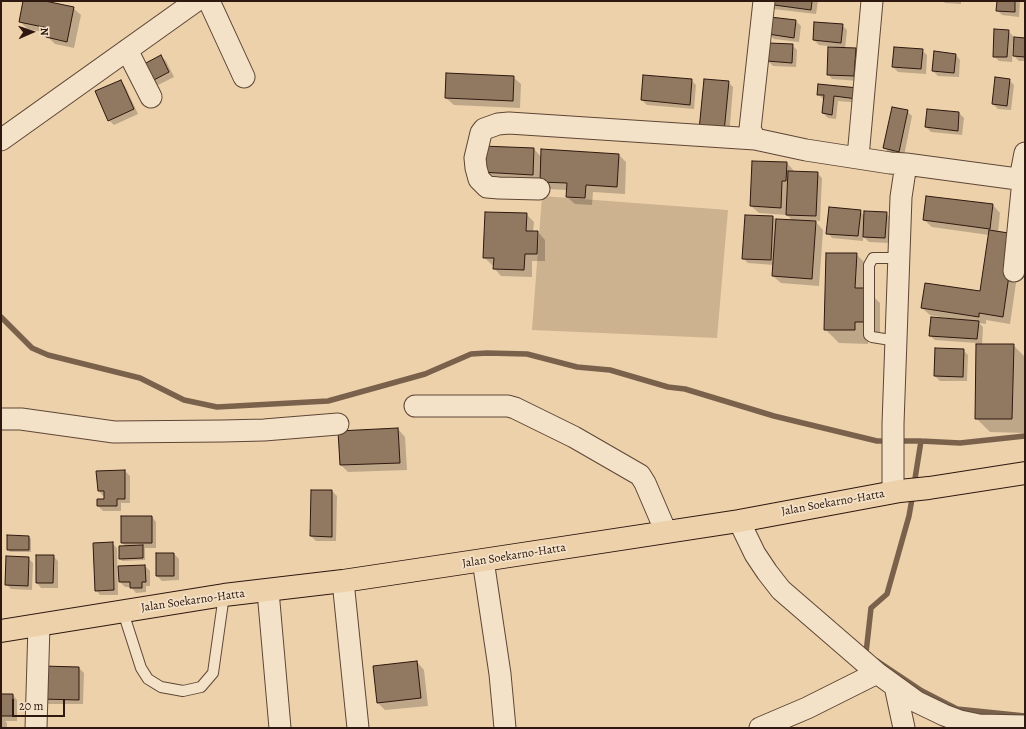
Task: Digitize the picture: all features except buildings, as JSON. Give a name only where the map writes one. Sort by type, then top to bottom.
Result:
[{"type":"main road","name":"Jalan Soekarno-Hatta","points":[[1,631],[224,595],[343,581],[739,521],[897,492],[1025,473]]},
{"type":"street","points":[[1,140],[196,1]]},
{"type":"street","points":[[210,1],[244,77]]},
{"type":"street","points":[[755,139],[750,130],[764,1]]},
{"type":"street","points":[[858,157],[872,1]]},
{"type":"street","points":[[127,50],[151,97]]},
{"type":"street","points":[[539,189],[499,188],[487,186],[479,179],[475,158],[481,133],[484,129],[498,124],[509,123],[755,139],[806,150],[890,163],[1022,179]]},
{"type":"street","points":[[1014,271],[1025,152]]},
{"type":"street","points":[[897,492],[893,424],[901,197],[906,164]]},
{"type":"street","points":[[415,406],[508,406],[574,437],[640,474],[666,532]]},
{"type":"street","points":[[1,419],[21,419],[114,432],[264,430],[338,424]]},
{"type":"street","points":[[739,521],[754,554],[781,590],[877,673],[917,702],[944,715],[980,726],[1025,726]]},
{"type":"street","points":[[483,560],[500,674],[505,728]]},
{"type":"street","points":[[343,581],[358,728]]},
{"type":"street","points":[[268,591],[280,728]]},
{"type":"street","points":[[36,728],[39,625]]},
{"type":"street","points":[[760,728],[807,708],[877,673]]},
{"type":"street","points":[[895,686],[904,728]]},
{"type":"lane","points":[[897,342],[872,337],[869,335],[869,265],[874,258],[899,258]]},
{"type":"lane","points":[[123,612],[141,668],[148,679],[161,687],[183,691],[201,687],[213,673],[224,595]]},
{"type":"shaded area","points":[[542,196],[728,210],[717,338],[532,330]]},
{"type":"waterway","points":[[1,317],[32,348],[48,355],[140,378],[184,400],[217,407],[328,401],[425,374],[471,354],[527,354],[577,367],[610,370],[668,387],[685,389],[774,416],[877,441],[960,443],[1025,436]]},
{"type":"waterway","points":[[914,485],[921,441]]},
{"type":"waterway","points":[[869,655],[866,653],[871,608],[887,594],[909,516],[913,493]]},
{"type":"waterway","points":[[877,661],[922,691],[957,709],[1025,716]]}]
